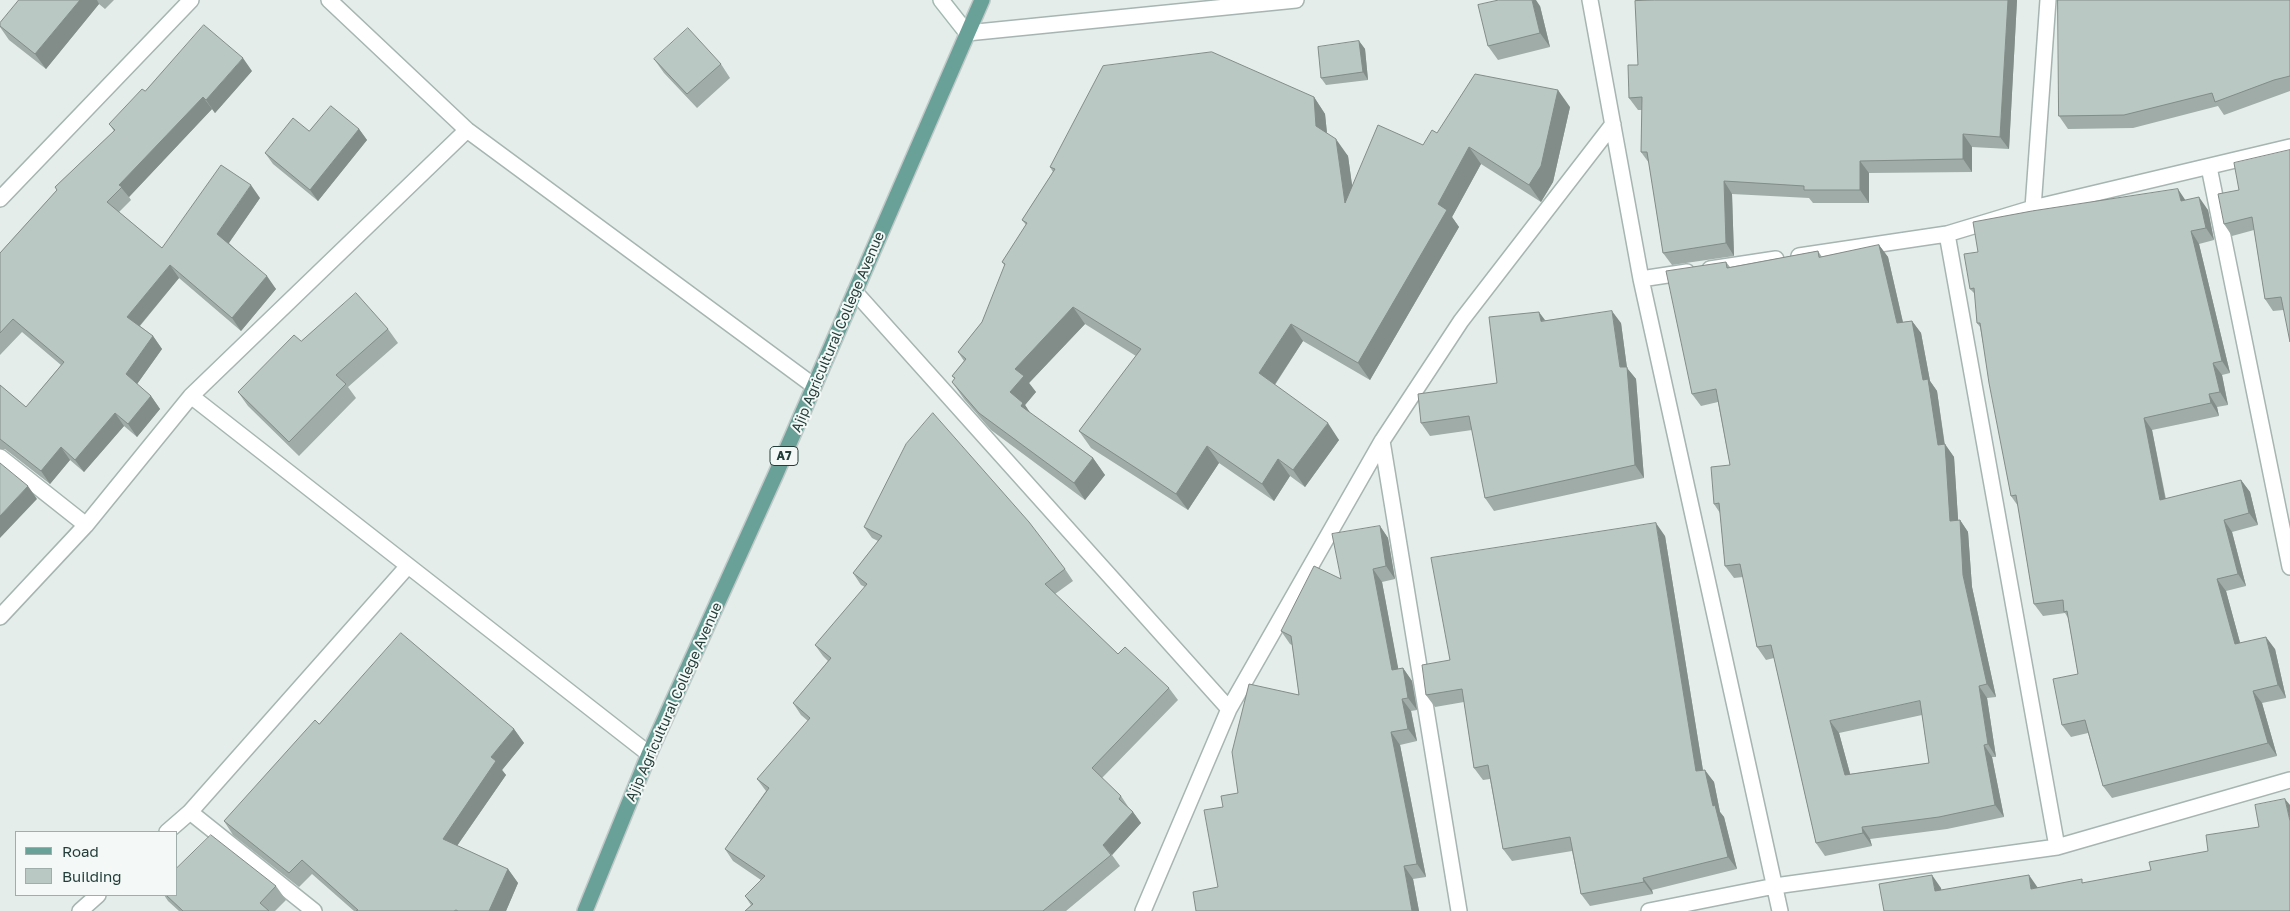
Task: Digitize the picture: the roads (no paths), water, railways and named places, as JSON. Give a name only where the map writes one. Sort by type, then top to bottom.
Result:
[{"type":"main road","name":"Ajip Agricultural College Avenue","points":[[585,911],[649,754],[814,386],[982,0]]},
{"type":"street","points":[[0,199],[191,0]]},
{"type":"street","points":[[329,0],[467,130],[814,386]]},
{"type":"street","points":[[941,0],[968,33],[1296,0]]},
{"type":"street","points":[[1590,0],[1641,279],[1780,911]]},
{"type":"street","points":[[2033,208],[2048,0]]},
{"type":"street","points":[[1144,911],[1229,709],[1382,442],[1461,321],[1613,124]]},
{"type":"street","points":[[0,617],[86,525],[191,396],[467,130]]},
{"type":"street","points":[[1641,279],[1947,234],[2033,208],[2290,147]]},
{"type":"street","points":[[2209,167],[2290,567]]},
{"type":"street","points":[[1947,234],[2057,847]]},
{"type":"street","points":[[855,292],[1229,709]]},
{"type":"street","points":[[191,396],[407,567],[649,754]]},
{"type":"street","points":[[1382,442],[1459,911]]},
{"type":"street","points":[[0,457],[86,525]]},
{"type":"street","points":[[168,831],[190,812],[407,567]]},
{"type":"street","points":[[1649,911],[1775,886],[2057,847],[2290,780]]},
{"type":"street","points":[[190,812],[314,911]]},
{"type":"street","points":[[80,911],[97,896]]}]
